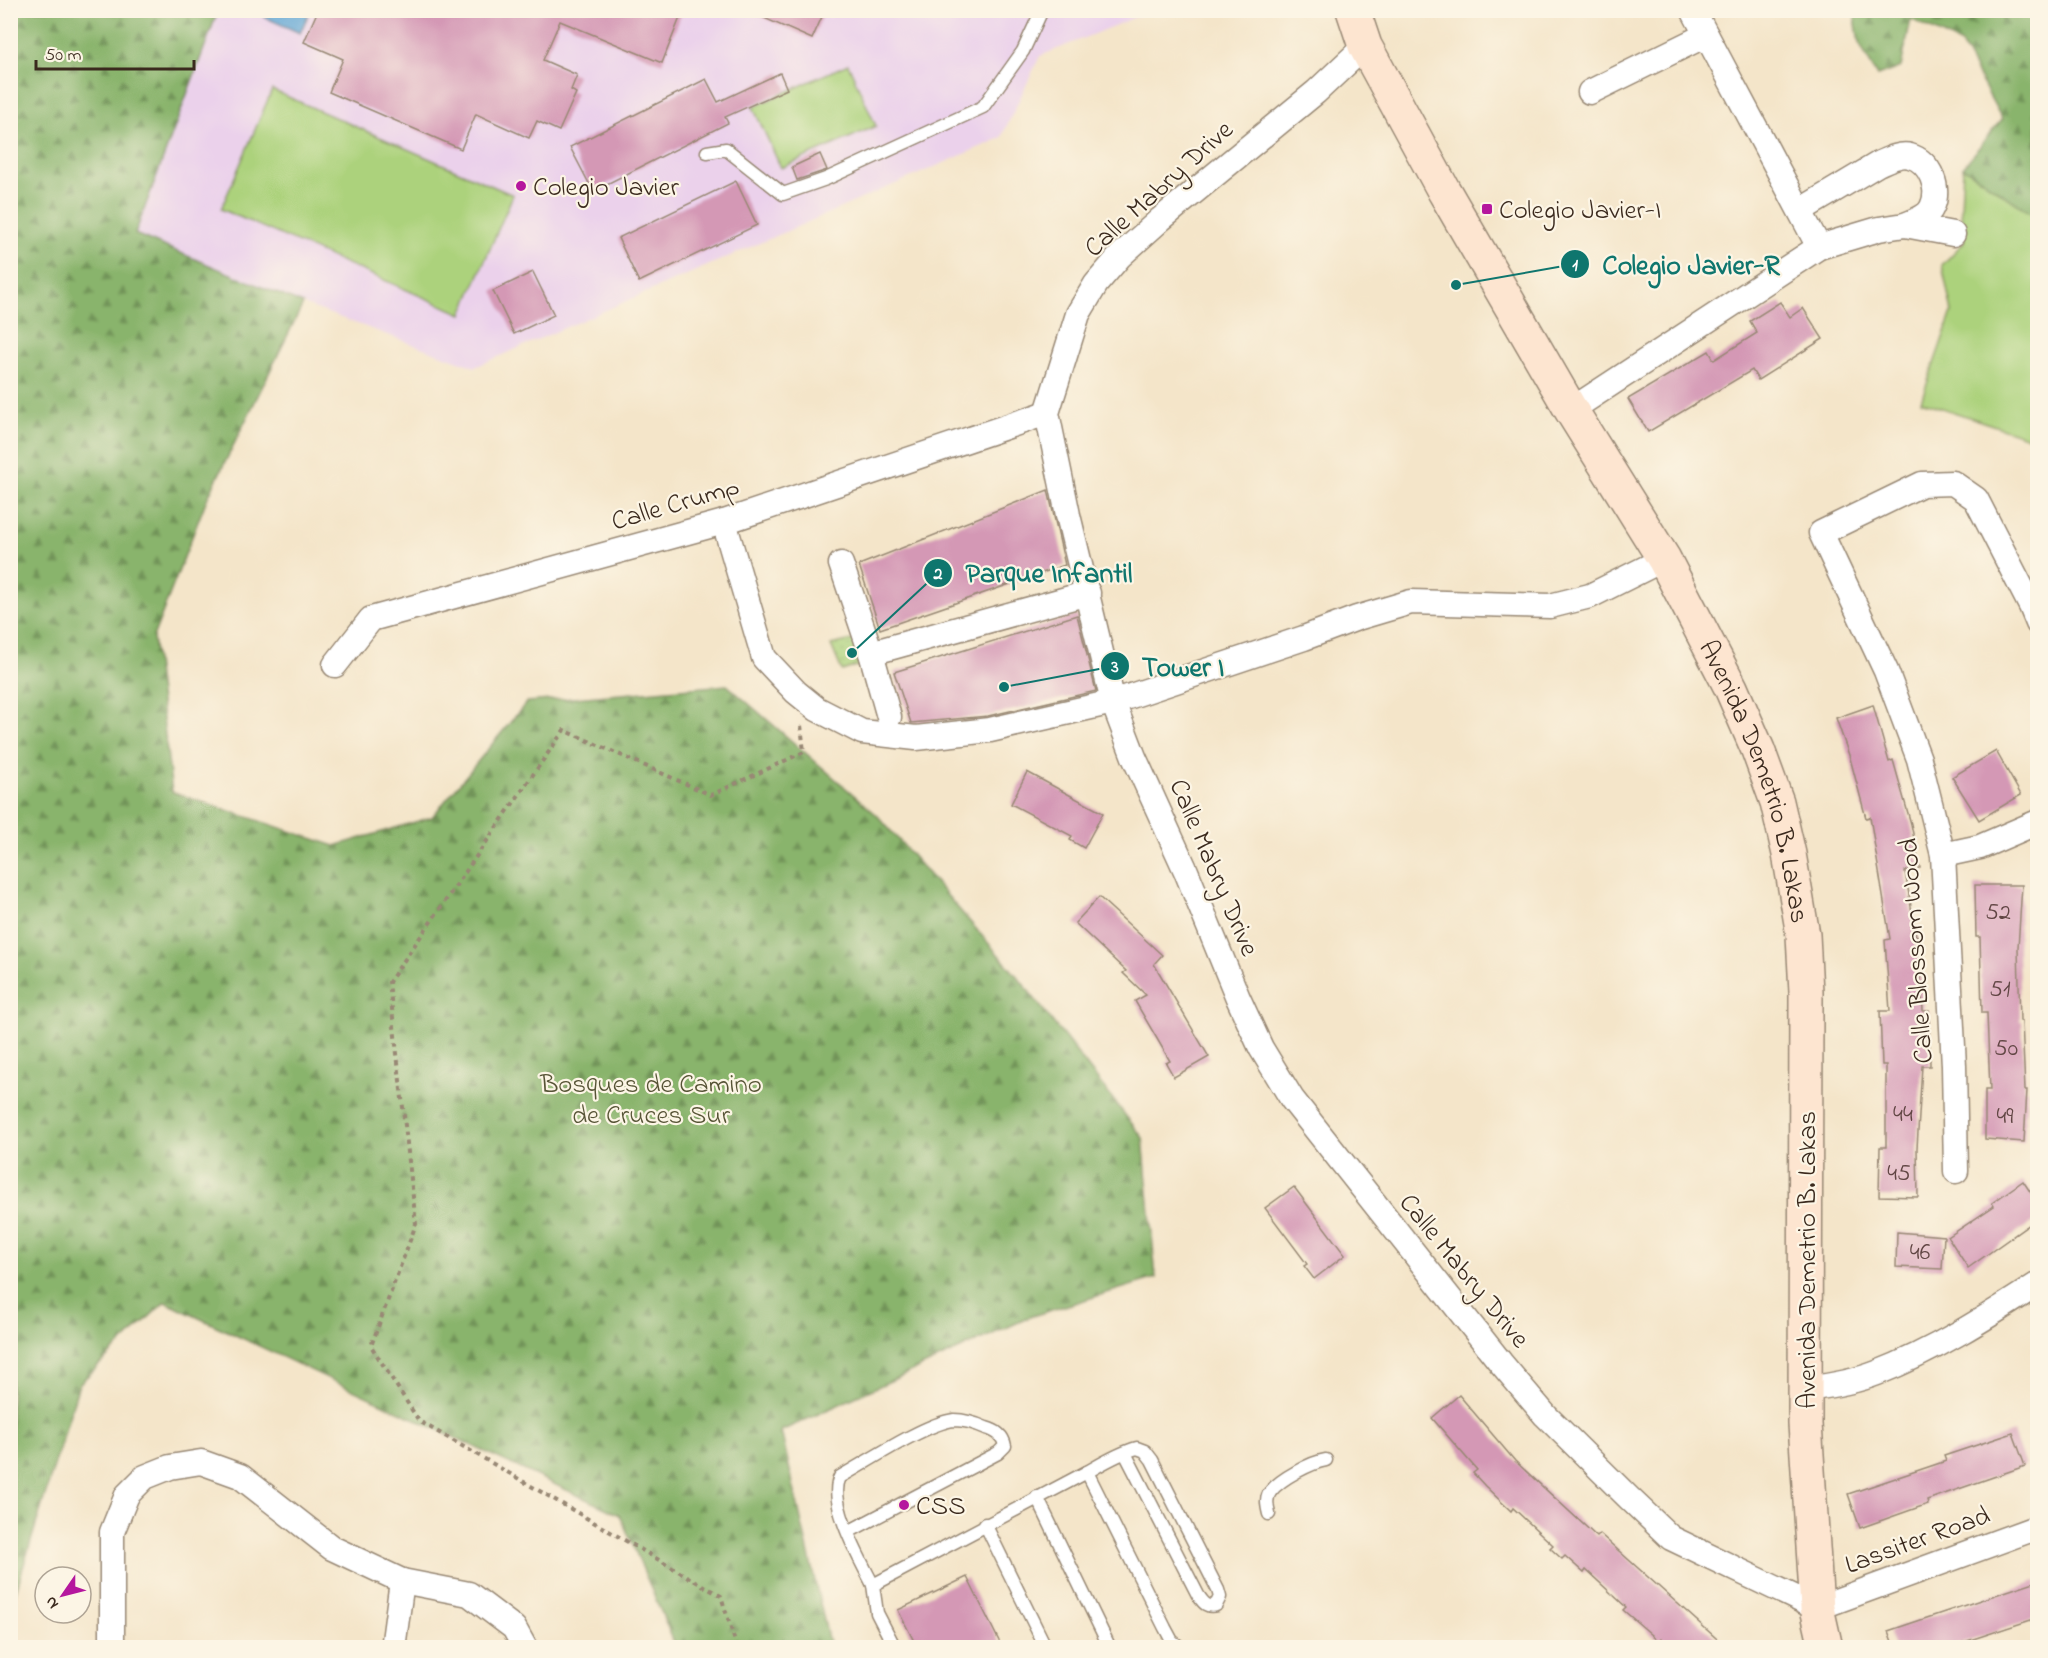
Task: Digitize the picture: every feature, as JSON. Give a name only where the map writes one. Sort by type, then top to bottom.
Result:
[{"type":"street","name":"Avenida Demetrio B. Lakas","points":[[1353,10],[1365,46],[1444,191],[1571,410],[1664,559],[1731,688],[1777,801],[1803,935],[1806,992],[1805,1424],[1817,1608],[1826,1647]]},
{"type":"street","points":[[1693,10],[1820,247]]},
{"type":"street","points":[[1590,92],[1706,35]]},
{"type":"street","name":"Calle Mabry Drive","points":[[1365,46],[1316,92],[1161,219],[1120,256],[1096,284],[1078,314],[1047,413],[1068,515],[1113,702],[1134,758],[1186,871],[1238,998],[1261,1048],[1292,1099],[1501,1364],[1545,1415],[1629,1498],[1671,1538],[1817,1608]]},
{"type":"street","points":[[1571,410],[1820,247],[1879,229],[1905,225],[1923,217],[1932,207],[1936,185],[1923,162],[1909,155],[1892,158],[1801,210]]},
{"type":"street","points":[[1905,225],[1953,234]]},
{"type":"street","name":"Calle Crump","points":[[335,665],[371,619],[724,522],[1047,413]]},
{"type":"street","name":"Calle Blossom Wood","points":[[1956,1171],[1953,1042],[1943,855],[1919,759],[1886,671],[1821,533],[1922,484],[1953,483],[1976,499],[2031,606],[2037,623]]},
{"type":"street","points":[[724,522],[764,657],[796,692],[817,709],[862,732],[916,738],[990,730],[1113,702],[1357,618],[1411,602],[1550,606],[1590,596],[1664,559]]},
{"type":"street","points":[[841,564],[871,653],[889,717]]},
{"type":"street","points":[[871,653],[1088,593]]},
{"type":"street","points":[[1943,855],[1980,847],[2037,822]]},
{"type":"street","points":[[1806,1389],[1841,1384],[1876,1374],[1920,1355],[2037,1284]]},
{"type":"street","points":[[112,1647],[112,1532],[127,1495],[145,1477],[170,1467],[201,1462],[240,1476],[332,1548],[402,1581],[469,1594],[514,1628],[525,1647]]},
{"type":"street","name":"Lassiter Road","points":[[1817,1608],[2037,1527]]},
{"type":"street","points":[[393,1647],[402,1581]]},
{"type":"lane","points":[[707,152],[726,149],[783,194],[826,179],[983,107],[1023,51],[1042,10]]},
{"type":"lane","points":[[1068,10],[1084,10]]},
{"type":"lane","points":[[848,1532],[998,1453],[1005,1446],[1004,1439],[996,1431],[954,1420],[924,1430],[840,1477],[837,1484],[837,1497],[848,1532],[873,1585],[877,1613],[895,1647]]},
{"type":"lane","points":[[873,1585],[1037,1497],[1125,1453],[1137,1448],[1145,1451],[1152,1460],[1218,1590],[1220,1597],[1216,1605],[1211,1607],[1205,1605],[1198,1595],[1125,1453]]},
{"type":"lane","points":[[1269,1514],[1266,1504],[1270,1491],[1303,1468],[1326,1460]]},
{"type":"lane","points":[[1087,1472],[1165,1628],[1172,1641],[1181,1647]]},
{"type":"lane","points":[[1037,1497],[1110,1647]]},
{"type":"lane","points":[[985,1524],[1046,1647]]},
{"type":"path","points":[[737,1647],[721,1596],[419,1421],[371,1346],[416,1224],[389,982],[564,730],[711,795],[804,752],[796,692]]},
{"type":"shaded area","name":"Colegio Javier","points":[[218,11],[1150,11],[1040,56],[1001,138],[475,367],[303,304],[134,234]]},
{"type":"green space","name":"Bosques de Camino de Cruces Sur","points":[[11,10],[218,11],[135,234],[303,304],[206,501],[153,637],[172,792],[335,846],[432,817],[527,702],[727,685],[877,815],[1017,976],[1143,1138],[1156,1278],[1032,1316],[781,1431],[830,1647],[676,1647],[620,1515],[165,1302],[79,1384],[11,1607]]},
{"type":"green space","points":[[1854,11],[2037,11],[2037,217],[1963,167],[2002,119],[1961,44],[1911,19],[1901,67],[1877,76],[1859,43]]},
{"type":"green space","points":[[848,64],[876,126],[781,168],[753,107]]},
{"type":"green space","points":[[272,90],[513,195],[462,314],[221,209]]},
{"type":"green space","points":[[1963,167],[2037,217],[2037,440],[1921,401],[1952,312],[1942,265],[1964,242],[1961,210]]},
{"type":"green space","points":[[865,637],[873,661],[842,671],[831,645]]},
{"type":"water","points":[[267,10],[310,11],[300,33],[264,17]]},
{"type":"building","points":[[318,10],[683,10],[662,63],[560,21],[543,60],[577,75],[571,90],[576,93],[559,131],[537,121],[529,138],[476,114],[461,149],[329,92],[343,59],[304,42]]},
{"type":"building","points":[[746,10],[825,10],[812,39]]},
{"type":"building","points":[[780,73],[787,89],[725,117],[728,123],[593,191],[570,147],[706,79],[718,102]]},
{"type":"building","points":[[820,154],[827,170],[797,180],[792,167]]},
{"type":"building","points":[[736,181],[757,225],[639,282],[618,238]]},
{"type":"building","points":[[533,272],[554,315],[514,334],[493,291]]},
{"type":"building","points":[[1780,302],[1790,317],[1803,308],[1823,339],[1758,380],[1752,370],[1648,432],[1628,399],[1709,351],[1714,360],[1757,333],[1750,321]]},
{"type":"building","points":[[1048,490],[1065,565],[880,629],[859,565]]},
{"type":"building","points":[[1077,615],[1096,691],[988,716],[911,723],[894,672]]},
{"type":"building","points":[[1873,705],[1889,762],[1893,760],[1911,824],[1920,868],[1905,871],[1916,936],[1918,936],[1923,1011],[1929,1011],[1930,1066],[1922,1066],[1917,1148],[1918,1197],[1879,1196],[1880,1147],[1886,1147],[1886,1065],[1882,1065],[1880,1011],[1890,1011],[1885,940],[1890,939],[1870,817],[1866,818],[1850,758],[1836,718]]},
{"type":"building","points":[[1996,751],[2021,795],[1979,820],[1952,777]]},
{"type":"building","points":[[1027,772],[1103,813],[1084,848],[1070,840],[1072,836],[1011,804]]},
{"type":"building","points":[[1975,885],[2022,885],[2018,948],[2020,1021],[2022,1021],[2025,1090],[2027,1090],[2024,1142],[1985,1139],[1985,1090],[1990,1090],[1987,1013],[1982,1013],[1980,937],[1976,937]]},
{"type":"building","points":[[1099,897],[1162,955],[1154,964],[1209,1057],[1174,1077],[1166,1063],[1170,1061],[1135,1001],[1146,995],[1123,973],[1126,971],[1075,923]]},
{"type":"building","points":[[2023,1181],[2037,1202],[2037,1219],[1968,1268],[1948,1237],[1994,1206],[1992,1203]]},
{"type":"building","points":[[1294,1187],[1345,1255],[1314,1279],[1304,1266],[1307,1264],[1265,1208]]},
{"type":"building","points":[[1897,1232],[1944,1236],[1942,1269],[1896,1267]]},
{"type":"building","points":[[1459,1395],[1515,1461],[1597,1537],[1600,1534],[1726,1647],[1672,1647],[1661,1638],[1659,1641],[1623,1610],[1626,1607],[1586,1570],[1584,1573],[1565,1556],[1562,1559],[1550,1548],[1553,1545],[1513,1508],[1511,1511],[1473,1473],[1477,1470],[1432,1418]]},
{"type":"building","points":[[2013,1433],[2025,1466],[1927,1500],[1928,1504],[1860,1528],[1848,1494],[1946,1461],[1944,1456]]},
{"type":"building","points":[[967,1577],[1002,1647],[917,1647],[898,1610]]},
{"type":"building","points":[[2037,1581],[2037,1618],[1949,1647],[1894,1647],[1888,1631]]},
{"type":"place","name":"Colegio Javier","points":[[521,186]]},
{"type":"place","name":"Colegio Javier-I","points":[[1487,209]]},
{"type":"place","name":"Colegio Javier-R","points":[[1456,285]]},
{"type":"place","name":"Parque Infantil","points":[[852,653]]},
{"type":"place","name":"Tower I","points":[[1004,687]]},
{"type":"place","name":"CSS","points":[[904,1505]]}]
